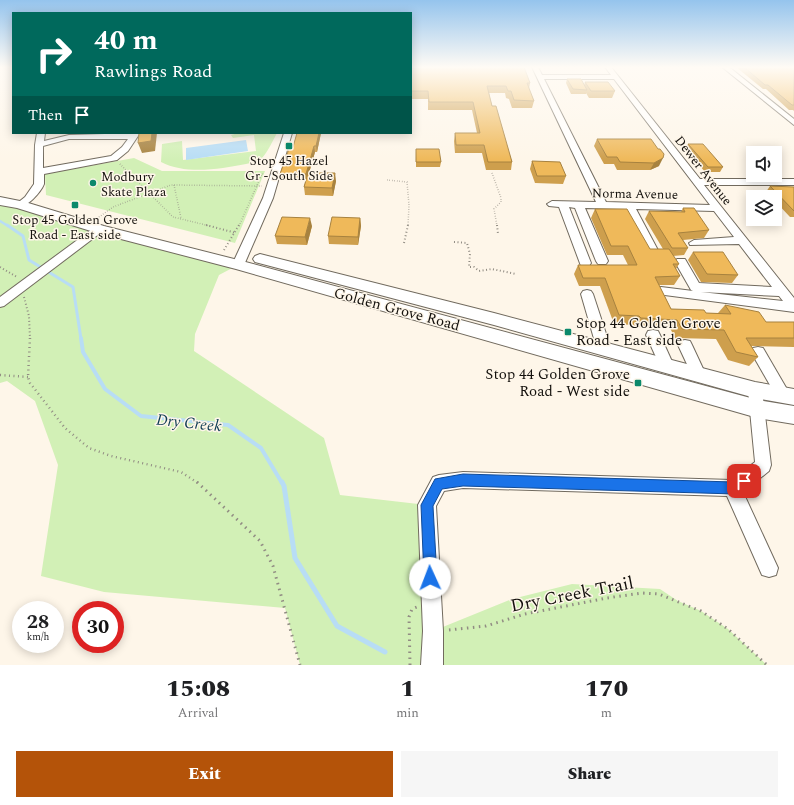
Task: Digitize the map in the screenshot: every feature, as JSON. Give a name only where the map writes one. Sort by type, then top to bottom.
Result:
[{"type":"main road","name":"Golden Grove Road","points":[[0,194],[24,202],[240,260],[758,409],[794,415]]},
{"type":"main road","name":"Golden Grove Road","points":[[0,201],[24,202]]},
{"type":"main road","name":"Golden Grove Road","points":[[102,222],[224,250],[240,260],[604,349],[756,390],[789,396]]},
{"type":"street","points":[[550,98],[602,205]]},
{"type":"street","name":"Dewer Avenue","points":[[632,98],[794,307]]},
{"type":"street","points":[[764,98],[792,121]]},
{"type":"street","points":[[24,202],[40,184],[39,145],[41,134]]},
{"type":"street","points":[[240,260],[257,226],[272,186],[288,134]]},
{"type":"street","points":[[39,145],[69,137],[135,135]]},
{"type":"street","points":[[39,172],[116,156],[125,149],[135,135]]},
{"type":"street","points":[[697,182],[794,182]]},
{"type":"street","name":"Norma Avenue","points":[[552,204],[717,208]]},
{"type":"street","points":[[563,205],[585,263]]},
{"type":"street","points":[[579,205],[602,261]]},
{"type":"street","points":[[629,206],[654,254]]},
{"type":"street","points":[[0,303],[57,260],[102,222]]},
{"type":"street","points":[[694,243],[742,240]]},
{"type":"street","points":[[681,262],[695,287],[781,292]]},
{"type":"street","points":[[661,291],[794,307]]},
{"type":"street","points":[[587,294],[604,349]]},
{"type":"street","points":[[654,335],[667,366]]},
{"type":"street","points":[[685,345],[699,375]]},
{"type":"street","points":[[758,352],[789,396]]},
{"type":"street","points":[[432,665],[433,631],[427,505],[439,483],[463,480],[735,488],[763,465],[756,390]]},
{"type":"street","points":[[732,488],[769,568]]},
{"type":"path","points":[[116,156],[117,161],[173,217],[236,233]]},
{"type":"path","points":[[492,173],[501,198],[494,210],[498,234]]},
{"type":"path","points":[[224,250],[236,233],[262,174],[276,174]]},
{"type":"path","points":[[387,180],[407,182],[410,194],[409,221],[404,243]]},
{"type":"path","points":[[174,184],[181,218]]},
{"type":"path","points":[[102,222],[113,207],[149,192],[174,184],[272,186]]},
{"type":"path","points":[[454,242],[467,243],[470,254],[469,267],[474,267],[479,271],[492,269],[516,274]]},
{"type":"path","points":[[0,267],[29,281],[21,291],[28,310],[28,377],[30,383],[65,428],[89,448],[111,456],[181,472],[200,484],[222,507],[239,520],[260,541],[273,566],[300,665]]},
{"type":"path","points":[[0,375],[28,377]]},
{"type":"path","name":"Dry Creek Trail","points":[[433,631],[486,626],[525,614],[607,598],[642,593],[659,594],[701,611],[728,629],[767,665]]},
{"type":"path","points":[[410,665],[410,611],[416,607],[432,608]]},
{"type":"green space","points":[[276,134],[268,150],[261,159],[251,163],[214,169],[192,170],[171,166],[161,162],[162,144],[182,141],[183,160],[256,151],[254,135],[233,138],[231,135]]},
{"type":"green space","points":[[134,158],[162,171],[265,171],[235,243],[46,195],[45,174]]},
{"type":"green space","points":[[0,201],[238,265],[219,275],[195,334],[194,351],[324,438],[340,495],[427,505],[433,631],[512,599],[572,584],[660,589],[678,601],[701,611],[728,629],[767,665],[300,665],[285,608],[104,592],[41,576],[58,465],[35,401],[7,381],[0,383]]},
{"type":"water","points":[[246,140],[248,151],[186,160],[186,148]]},
{"type":"building","points":[[429,98],[490,98],[492,106],[496,106],[512,162],[488,162],[484,145],[456,145],[455,133],[480,133],[473,102],[429,102]]},
{"type":"building","points":[[513,98],[533,98],[534,101],[514,100]]},
{"type":"building","points":[[784,98],[794,98],[794,105]]},
{"type":"building","points":[[139,134],[152,134],[151,141],[138,143]]},
{"type":"building","points":[[297,134],[319,134],[306,174],[280,174],[290,146],[293,147]]},
{"type":"building","points":[[597,139],[651,139],[658,149],[660,149],[664,154],[663,158],[654,163],[620,162],[617,157],[607,157]]},
{"type":"building","points":[[688,144],[703,144],[723,167],[708,167]]},
{"type":"building","points":[[416,149],[439,149],[441,162],[416,162]]},
{"type":"building","points":[[532,161],[560,162],[566,176],[537,176]]},
{"type":"building","points":[[308,173],[335,173],[332,188],[304,187]]},
{"type":"building","points":[[770,186],[794,187],[794,211],[782,198],[782,190],[774,190]]},
{"type":"building","points":[[683,208],[694,208],[709,230],[678,233],[688,248],[672,248],[649,211],[685,212]]},
{"type":"building","points":[[595,209],[627,209],[650,249],[669,249],[679,264],[673,264],[680,276],[655,277],[671,309],[704,310],[706,313],[731,314],[725,305],[759,312],[766,322],[794,322],[794,338],[746,338],[758,357],[736,352],[724,330],[682,329],[677,320],[619,315],[605,278],[583,278],[578,265],[637,265],[628,246],[611,246]]},
{"type":"building","points":[[282,217],[310,218],[305,237],[275,236]]},
{"type":"building","points":[[332,217],[360,218],[358,237],[328,236]]},
{"type":"building","points":[[693,252],[723,252],[738,275],[707,274]]},
{"type":"waterway","name":"Dry Creek","points":[[0,221],[8,226]]},
{"type":"waterway","name":"Dry Creek","points":[[7,225],[23,236],[29,260],[73,287],[81,339]]},
{"type":"waterway","name":"Dry Creek","points":[[81,338],[83,352],[105,389],[141,416],[228,425],[261,448],[282,483]]},
{"type":"waterway","name":"Dry Creek","points":[[282,482],[284,486],[295,558],[337,626],[385,652]]},
{"type":"place","name":"Stop 45 Hazel Gr - South Side","points":[[289,146]]},
{"type":"place","name":"Modbury Skate Plaza","points":[[93,183]]},
{"type":"place","name":"Stop 45 Golden Grove Road - East side","points":[[75,205]]},
{"type":"place","name":"Stop 44 Golden Grove Road - East side","points":[[568,332]]},
{"type":"place","name":"Stop 44 Golden Grove Road - West side","points":[[638,383]]},
{"type":"route","points":[[430,578],[427,505],[439,483],[463,480],[735,488],[744,481]]}]
